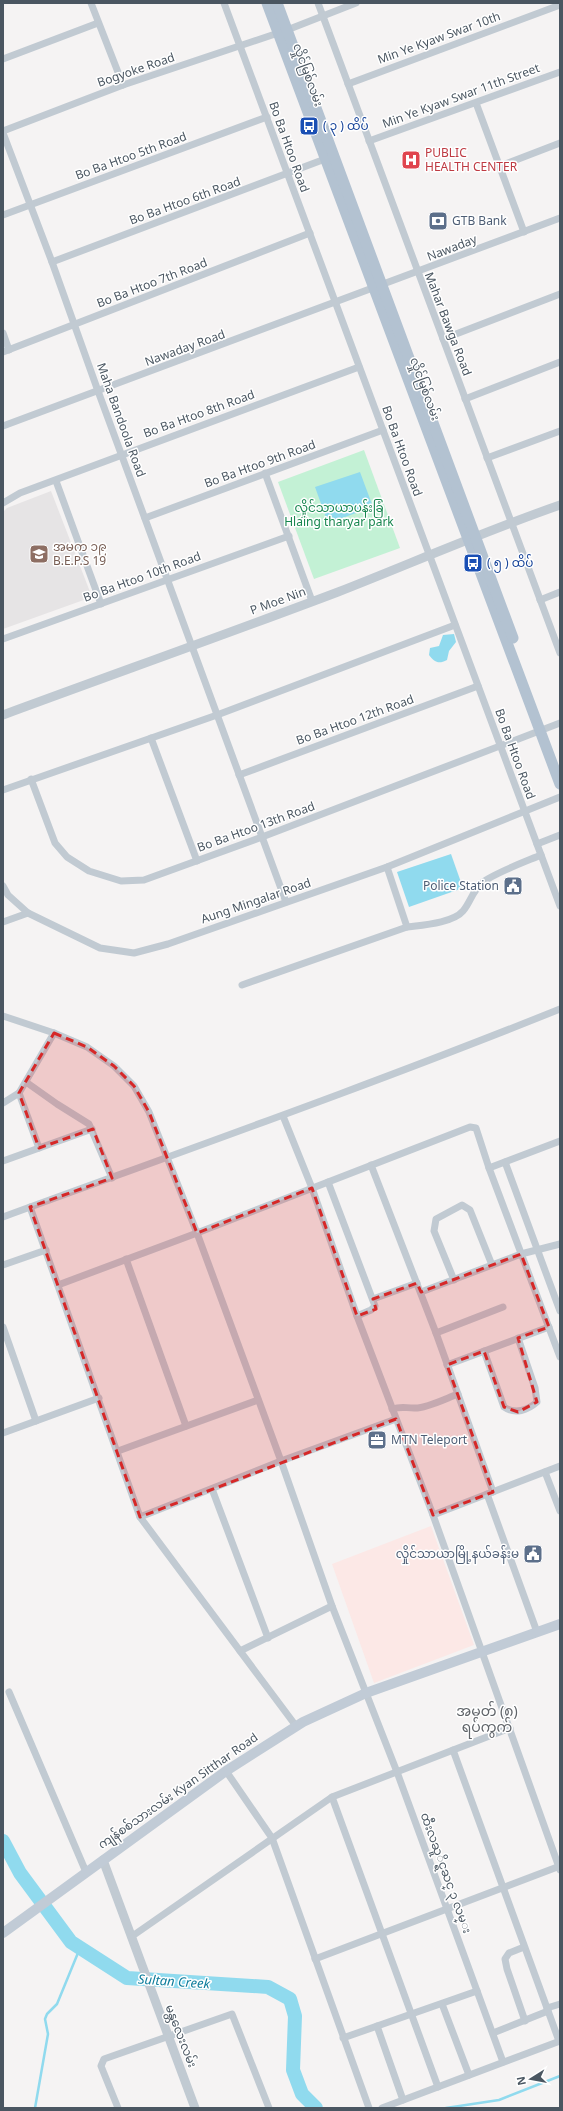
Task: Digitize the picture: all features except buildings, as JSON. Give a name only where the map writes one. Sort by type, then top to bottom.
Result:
[{"type":"main road","name":"လှိုင်မြစ်လမ်း","points":[[267,3],[283,32],[471,538],[560,784]]},
{"type":"main road","name":"လှိုင်မြစ်လမ်း","points":[[277,3],[283,32],[325,159],[378,288]]},
{"type":"main road","name":"လှိုင်မြစ်လမ်း","points":[[540,730],[560,764]]},
{"type":"main road","name":"ကျန်စစ်သားလမ်း Kyan Sitthar Road","points":[[3,1933],[226,1771],[296,1726],[366,1693],[560,1624]]},
{"type":"street","points":[[91,3],[123,85]]},
{"type":"street","name":"Bo Ba Htoo Road","points":[[224,3],[560,906]]},
{"type":"street","name":"Mahar Bawga Road","points":[[318,3],[370,141],[417,273],[560,653]]},
{"type":"street","name":"Bogyoke Road","points":[[3,132],[123,85],[283,32],[322,15],[356,3]]},
{"type":"street","name":"Min Ye Kyaw Swar 10th","points":[[348,84],[560,5]]},
{"type":"street","points":[[3,59],[98,22]]},
{"type":"street","name":"Min Ye Kyaw Swar 11th Street","points":[[370,141],[560,72]]},
{"type":"street","points":[[476,102],[524,232]]},
{"type":"street","name":"Bo Ba Htoo 5th Road","points":[[3,215],[266,117]]},
{"type":"street","name":"Maha Bandoola Road","points":[[3,132],[75,324],[121,455],[286,902]]},
{"type":"street","points":[[500,166],[560,143]]},
{"type":"street","name":"Bo Ba Htoo 6th Road","points":[[52,262],[288,175],[325,159]]},
{"type":"street","name":"Nawaday","points":[[378,288],[560,218]]},
{"type":"street","name":"Bo Ba Htoo 7th Road","points":[[6,351],[310,233]]},
{"type":"street","name":"Nawaday Road","points":[[3,426],[378,288]]},
{"type":"street","points":[[443,339],[560,294]]},
{"type":"street","points":[[3,333],[6,351]]},
{"type":"street","points":[[465,399],[560,362]]},
{"type":"street","name":"Bo Ba Htoo 8th Road","points":[[3,503],[20,493],[56,481],[121,455],[359,367]]},
{"type":"street","name":"Bo Ba Htoo 9th Road","points":[[145,518],[383,430]]},
{"type":"street","points":[[487,458],[560,431]]},
{"type":"street","points":[[265,473],[312,601]]},
{"type":"street","points":[[56,481],[102,604]]},
{"type":"street","name":"P Moe Nin","points":[[3,715],[312,601],[430,556],[511,522],[560,505]]},
{"type":"street","name":"Bo Ba Htoo 10th Road","points":[[3,639],[289,536]]},
{"type":"street","points":[[540,600],[560,592]]},
{"type":"street","points":[[3,790],[217,714],[455,625]]},
{"type":"street","name":"Bo Ba Htoo 12th Road","points":[[239,775],[478,686]]},
{"type":"street","name":"Bo Ba Htoo 13th Road","points":[[31,779],[55,843],[67,858],[88,871],[121,882],[144,880],[262,837],[560,722]]},
{"type":"street","points":[[151,738],[197,861]]},
{"type":"street","name":"Aung Mingalar Road","points":[[3,886],[8,894],[28,913],[100,948],[134,953],[168,944],[387,867],[560,797]]},
{"type":"street","points":[[537,844],[560,835]]},
{"type":"street","points":[[242,985],[407,927],[431,924],[456,916],[464,911],[471,896],[482,882],[541,855]]},
{"type":"street","points":[[387,867],[407,927]]},
{"type":"street","points":[[3,922],[28,913]]},
{"type":"street","points":[[3,1217],[283,1116],[560,1008]]},
{"type":"street","name":"ထီးလႀူိင္ရႀင္ ၃ လမ္း","points":[[3,1016],[54,1033],[87,1047],[114,1066],[134,1086],[149,1112],[168,1157],[197,1234],[281,1461],[332,1606],[397,1772],[504,2062]]},
{"type":"street","points":[[3,1103],[20,1093],[54,1033]]},
{"type":"street","points":[[26,1082],[89,1124],[112,1178]]},
{"type":"street","points":[[20,1093],[39,1148]]},
{"type":"street","points":[[283,1116],[312,1188],[357,1316],[433,1515],[560,1868],[502,1887],[315,1959]]},
{"type":"street","points":[[58,1285],[197,1234],[470,1127],[476,1128],[489,1168],[560,1357]]},
{"type":"street","points":[[3,1161],[92,1129]]},
{"type":"street","points":[[489,1168],[560,1141]]},
{"type":"street","points":[[505,1162],[558,1300],[560,1311]]},
{"type":"street","points":[[371,1165],[421,1292],[458,1394],[490,1493],[538,1632]]},
{"type":"street","points":[[328,1182],[373,1299],[374,1309],[357,1316]]},
{"type":"street","points":[[454,1280],[434,1231],[436,1219],[462,1205],[470,1210],[492,1265]]},
{"type":"street","points":[[30,1207],[118,1451],[140,1517],[296,1726]]},
{"type":"street","points":[[421,1292],[521,1254],[560,1244]]},
{"type":"street","points":[[3,1265],[46,1250]]},
{"type":"street","points":[[126,1260],[186,1426]]},
{"type":"street","points":[[373,1299],[417,1283]]},
{"type":"street","points":[[436,1333],[503,1307]]},
{"type":"street","points":[[3,1327],[36,1420]]},
{"type":"street","points":[[447,1365],[549,1327]]},
{"type":"street","points":[[484,1351],[504,1407],[509,1411],[518,1412],[537,1402],[535,1388],[518,1338]]},
{"type":"street","points":[[392,1409],[402,1406],[414,1408],[422,1407],[458,1394]]},
{"type":"street","points":[[3,1433],[99,1398]]},
{"type":"street","points":[[118,1451],[258,1400]]},
{"type":"street","points":[[140,1517],[281,1461],[396,1419]]},
{"type":"street","points":[[433,1515],[560,1466]]},
{"type":"street","points":[[545,1472],[560,1511]]},
{"type":"street","points":[[212,1489],[268,1638]]},
{"type":"street","points":[[240,1651],[332,1606]]},
{"type":"street","points":[[8,1692],[86,1872]]},
{"type":"street","points":[[131,1937],[332,1797],[510,1728]]},
{"type":"street","points":[[382,2108],[559,2041],[453,1750]]},
{"type":"street","points":[[226,1771],[272,1838],[369,2108]]},
{"type":"street","points":[[332,1797],[438,2087]]},
{"type":"street","name":"မန္တလေးလမ်း","points":[[103,1860],[195,2108]]},
{"type":"street","points":[[524,1947],[509,1953],[505,1959],[506,1969],[525,2021]]},
{"type":"street","points":[[343,2038],[477,1991]]},
{"type":"street","points":[[442,2004],[468,2075]]},
{"type":"street","points":[[493,2034],[525,2021],[560,2004]]},
{"type":"street","points":[[118,2108],[101,2062],[104,2058],[232,2014],[268,2108]]},
{"type":"street","points":[[377,2026],[403,2100]]},
{"type":"highlighted area","points":[[54,1033],[87,1047],[114,1066],[134,1086],[149,1112],[197,1233],[312,1188],[357,1316],[376,1309],[373,1299],[417,1283],[421,1292],[521,1254],[549,1327],[518,1338],[537,1402],[518,1412],[504,1407],[484,1351],[447,1365],[493,1492],[433,1515],[396,1419],[140,1517],[30,1207],[112,1178],[93,1129],[39,1148],[19,1093]]},
{"type":"shaded area","name":"အမက ၁၉ B.E.P.S 19","points":[[51,491],[92,597],[3,629],[3,512],[7,508]]},
{"type":"shaded area","points":[[431,1526],[474,1645],[374,1683],[332,1564]]},
{"type":"green space","name":"လှိုင်သာယာပန်းခြံ Hlaing tharyar park","points":[[364,450],[400,548],[314,579],[278,482]]},
{"type":"water","points":[[360,472],[373,507],[328,523],[315,487]]},
{"type":"water","points":[[454,634],[456,642],[449,651],[447,660],[437,662],[433,660],[429,655],[430,648],[439,646],[443,635]]},
{"type":"water","points":[[451,854],[463,888],[409,907],[397,872]]},
{"type":"waterway","name":"Sultan Creek","points":[[3,1841],[20,1873],[71,1942],[127,1978],[268,1987],[290,1999],[295,2016],[293,2070],[302,2094],[316,2108]]},
{"type":"waterway","points":[[35,2108],[48,2034],[45,2019],[47,2014],[57,2004],[80,1948]]},
{"type":"waterway","points":[[446,2108],[499,2100],[560,2076]]},
{"type":"place","name":"( ၃ ) ထိပ်","points":[[309,126]]},
{"type":"place","name":"PUBLIC HEALTH CENTER","points":[[411,160]]},
{"type":"place","name":"GTB Bank","points":[[438,221]]},
{"type":"place","name":"အမက ၁၉ B.E.P.S 19","points":[[39,554]]},
{"type":"place","name":"( ၅ ) ထိပ်","points":[[473,563]]},
{"type":"place","name":"Police Station","points":[[513,886]]},
{"type":"place","name":"MTN Teleport","points":[[377,1440]]},
{"type":"place","name":"လှိုင်သာယာမြို့နယ်ခန်းမ","points":[[533,1554]]},
{"type":"district","name":"အမှတ် (၈) ရပ်ကွက်","points":[[487,1720]]}]
